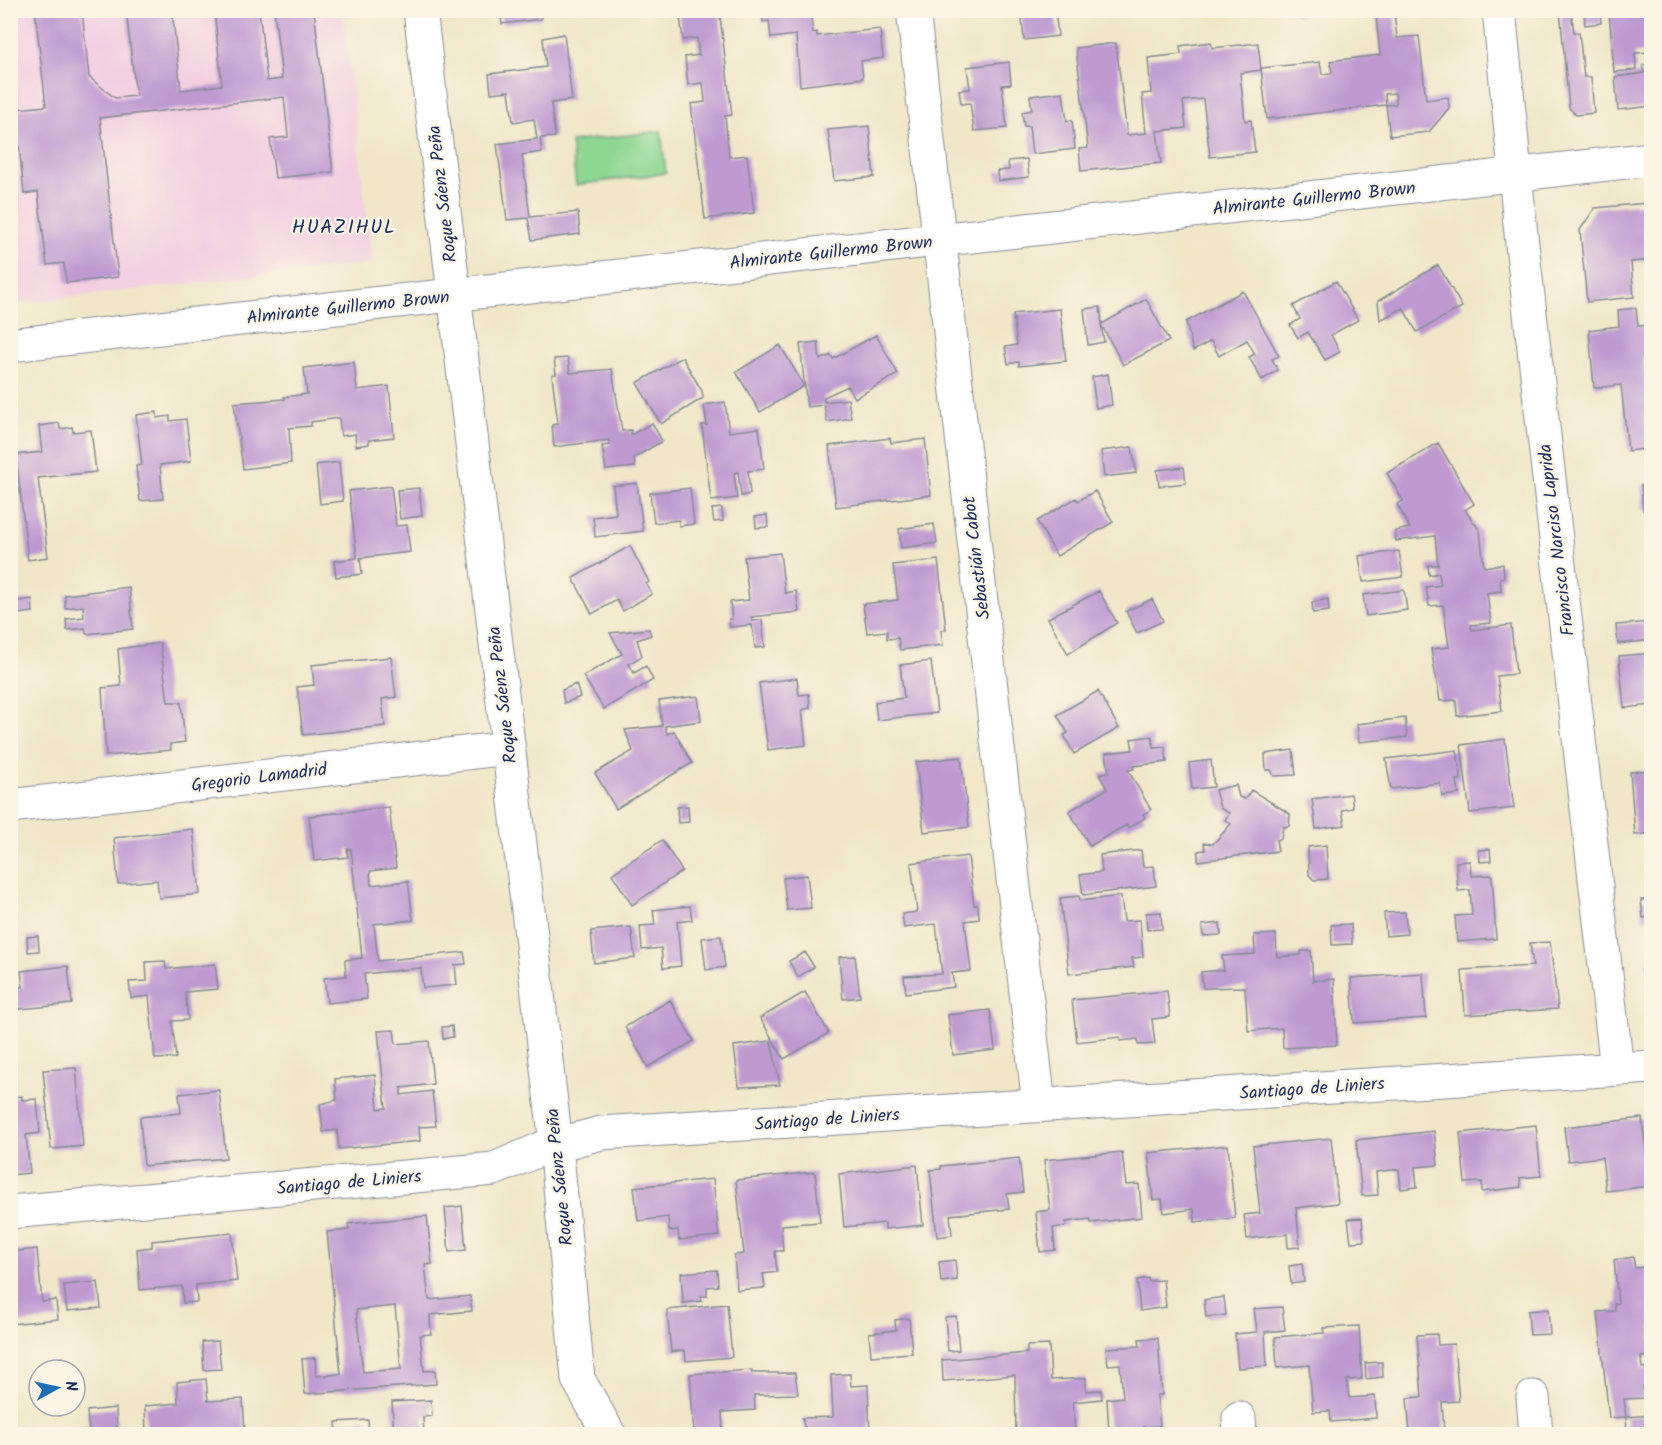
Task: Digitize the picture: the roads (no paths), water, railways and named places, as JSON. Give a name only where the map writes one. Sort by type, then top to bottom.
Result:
[{"type":"street","name":"Roque Sáenz Peña","points":[[420,10],[556,1144],[578,1379],[609,1434]]},
{"type":"street","name":"Sebastián Cabot","points":[[913,10],[1039,1105]]},
{"type":"street","name":"Francisco Narciso Laprida","points":[[1499,10],[1514,175],[1617,1069]]},
{"type":"street","name":"Almirante Guillermo Brown","points":[[10,345],[1652,159]]},
{"type":"street","name":"Gregorio Lamadrid","points":[[10,806],[508,748]]},
{"type":"street","name":"Santiago de Liniers","points":[[10,1212],[494,1169],[556,1144],[601,1133],[1652,1067]]},
{"type":"street","points":[[1533,1397],[1536,1434]]},
{"type":"district","name":"HUAZIHUL","points":[[344,226]]}]
